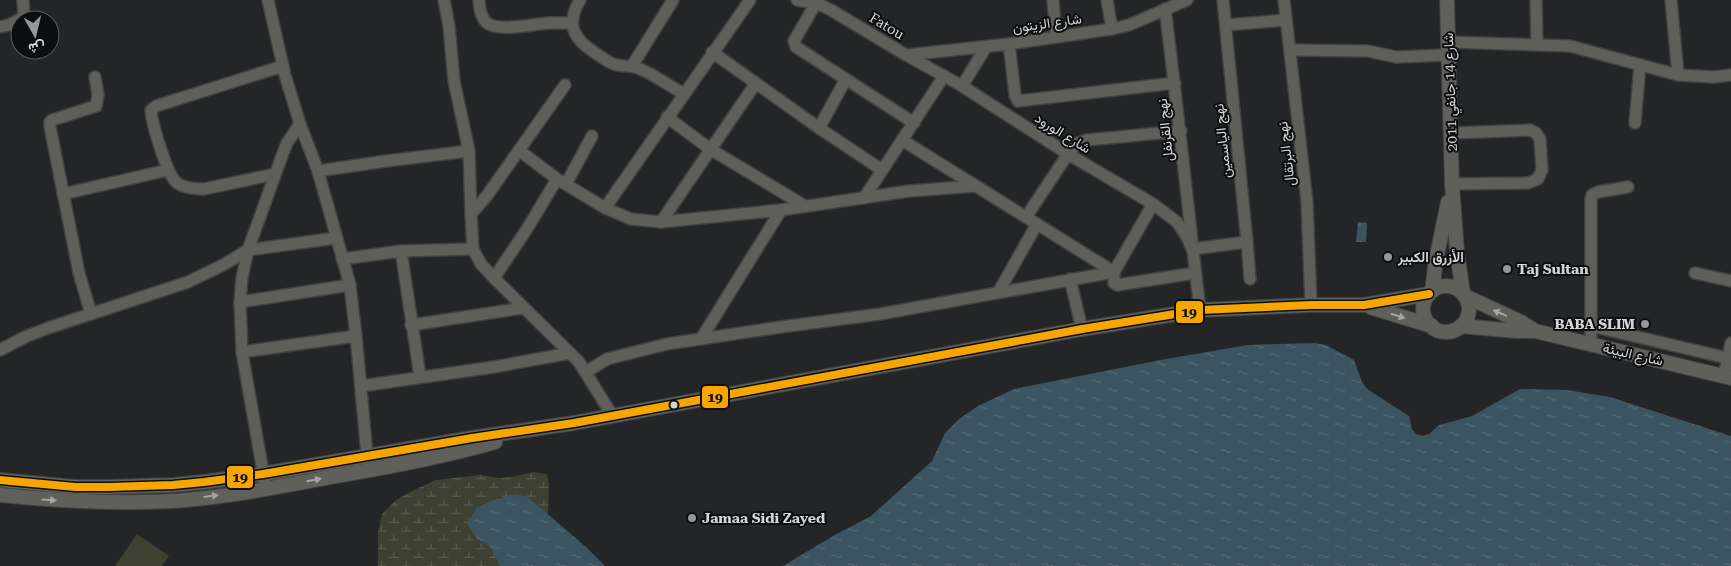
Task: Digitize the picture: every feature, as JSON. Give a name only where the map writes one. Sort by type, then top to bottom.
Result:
[{"type":"main road","name":"شارع 14 جانفي 2011","points":[[1448,0],[1452,184],[1457,252],[1464,295]]},
{"type":"main road","name":"شارع 14 جانفي 2011","points":[[1430,292],[1452,184]]},
{"type":"main road","points":[[0,480],[75,487],[142,487],[196,483],[263,474],[367,455],[612,416],[1082,329],[1200,310],[1311,305],[1364,305],[1451,286],[1464,295],[1468,302],[1468,315],[1461,326],[1447,332],[1364,305]]},
{"type":"main road","points":[[1430,292],[1424,307],[1427,321],[1432,326]]},
{"type":"main road","name":"شارع البيئة","points":[[1464,295],[1535,331]]},
{"type":"main road","name":"شارع البيئة","points":[[1461,326],[1535,331],[1728,377]]},
{"type":"main road","points":[[0,495],[111,503],[176,500],[266,489],[446,455],[542,428]]},
{"type":"street","points":[[0,27],[9,25],[24,17],[23,0]]},
{"type":"street","points":[[268,0],[283,66],[300,124],[318,171],[350,285],[367,455]]},
{"type":"street","points":[[444,0],[451,43],[454,81],[469,151],[470,214],[473,249],[481,264],[570,353],[586,372],[612,416]]},
{"type":"street","points":[[479,0],[482,16],[487,23],[495,27],[572,23]]},
{"type":"street","points":[[580,0],[572,16],[572,23],[577,38],[586,47],[618,66],[632,66],[641,69],[684,94]]},
{"type":"street","points":[[632,66],[673,0]]},
{"type":"street","points":[[605,208],[750,0]]},
{"type":"street","name":"Fatou","points":[[797,0],[834,5],[906,55]]},
{"type":"street","points":[[1053,0],[1056,37]]},
{"type":"street","points":[[1107,0],[1112,29]]},
{"type":"street","name":"شارع الزيتون","points":[[906,55],[986,47],[1112,29],[1129,25],[1187,0]]},
{"type":"street","name":"نهج الياسمين","points":[[1223,0],[1250,279]]},
{"type":"street","name":"نهج البرتقال","points":[[1284,0],[1307,202],[1311,305]]},
{"type":"street","points":[[1536,0],[1537,44]]},
{"type":"street","points":[[1671,0],[1678,75]]},
{"type":"street","points":[[816,3],[794,41],[794,45],[914,122]]},
{"type":"street","name":"نهج القرنفل","points":[[1165,9],[1181,131],[1192,249],[1200,310]]},
{"type":"street","points":[[1226,25],[1286,20]]},
{"type":"street","points":[[1009,44],[1015,96],[1018,101],[1175,83]]},
{"type":"street","points":[[1290,50],[1368,51],[1396,57],[1448,48],[1537,44],[1579,47],[1678,75],[1714,77],[1731,75]]},
{"type":"street","points":[[962,86],[986,47]]},
{"type":"street","points":[[712,52],[882,170]]},
{"type":"street","name":"شارع الورود","points":[[906,55],[962,86],[1068,154],[1153,204],[1177,222],[1192,249]]},
{"type":"street","points":[[1635,123],[1640,65]]},
{"type":"street","points":[[275,174],[204,189],[177,183],[168,170],[152,120],[151,110],[156,106],[283,66]]},
{"type":"street","points":[[864,198],[944,76]]},
{"type":"street","points":[[91,314],[79,273],[50,122],[59,117],[96,106],[98,94],[95,77]]},
{"type":"street","points":[[819,128],[846,79]]},
{"type":"street","points":[[661,222],[756,83]]},
{"type":"street","points":[[470,214],[486,197],[520,151],[565,85]]},
{"type":"street","points":[[667,117],[710,149],[805,206]]},
{"type":"street","points":[[266,489],[242,352],[240,302],[242,278],[248,250],[275,174],[287,143],[300,124]]},
{"type":"street","points":[[1452,133],[1530,130],[1536,133],[1540,139],[1542,170],[1538,179],[1528,183],[1452,184]]},
{"type":"street","points":[[1026,217],[1068,154],[1078,143],[1087,140],[1181,131]]},
{"type":"street","points":[[494,278],[592,136]]},
{"type":"street","points":[[902,140],[1114,272]]},
{"type":"street","points":[[318,171],[386,160],[469,151]]},
{"type":"street","points":[[520,151],[562,182],[605,208],[631,218],[661,222],[782,210],[909,191],[976,186]]},
{"type":"street","points":[[63,194],[168,170]]},
{"type":"street","points":[[1591,344],[1592,195],[1598,192],[1628,187]]},
{"type":"street","points":[[1153,204],[1114,272],[1114,282],[1117,285],[1195,273]]},
{"type":"street","points":[[701,339],[782,210]]},
{"type":"street","points":[[999,291],[1037,224]]},
{"type":"street","points":[[0,350],[25,337],[188,282],[248,250],[336,238]]},
{"type":"street","points":[[1192,249],[1247,242]]},
{"type":"street","points":[[342,259],[401,251],[473,249]]},
{"type":"street","points":[[401,251],[420,376]]},
{"type":"street","points":[[586,372],[607,359],[624,354],[701,339],[880,314],[999,291],[1114,272]]},
{"type":"street","points":[[1695,273],[1731,281]]},
{"type":"street","points":[[1070,279],[1082,329]]},
{"type":"street","points":[[240,302],[350,285]]},
{"type":"street","points":[[411,325],[524,308]]},
{"type":"street","points":[[1591,326],[1729,359]]},
{"type":"street","points":[[242,352],[356,336]]},
{"type":"street","points":[[1728,377],[1731,343]]},
{"type":"street","points":[[361,386],[420,376],[494,367],[570,353]]},
{"type":"green space","points":[[533,472],[547,474],[549,483],[548,515],[527,497],[476,508],[467,524],[477,539],[490,547],[500,566],[378,566],[378,532],[382,514],[396,500],[436,480],[480,475],[499,478]]},
{"type":"green space","points":[[137,534],[169,556],[162,566],[115,566]]},
{"type":"water","points":[[1358,222],[1367,223],[1366,242],[1356,242]]},
{"type":"water","points":[[1315,343],[1326,345],[1354,360],[1362,382],[1367,389],[1409,416],[1412,429],[1416,434],[1423,436],[1429,434],[1439,425],[1472,416],[1520,389],[1567,390],[1610,397],[1731,436],[1731,566],[783,566],[871,516],[932,461],[945,433],[959,419],[978,406],[1014,389],[1248,345]]},
{"type":"water","points":[[516,494],[527,497],[542,509],[605,566],[500,566],[490,547],[477,539],[467,524],[476,508],[493,500]]},
{"type":"transit line","name":"19","points":[[0,480],[75,487],[173,485],[204,482],[574,423],[1082,329],[1200,310],[1311,305],[1364,305],[1429,294]]},
{"type":"place","name":"الأزرق الكبير","points":[[1388,257]]},
{"type":"place","name":"Taj Sultan","points":[[1507,269]]},
{"type":"place","name":"BABA SLIM","points":[[1645,324]]},
{"type":"place","name":"Jamaa Sidi Zayed","points":[[692,518]]}]
